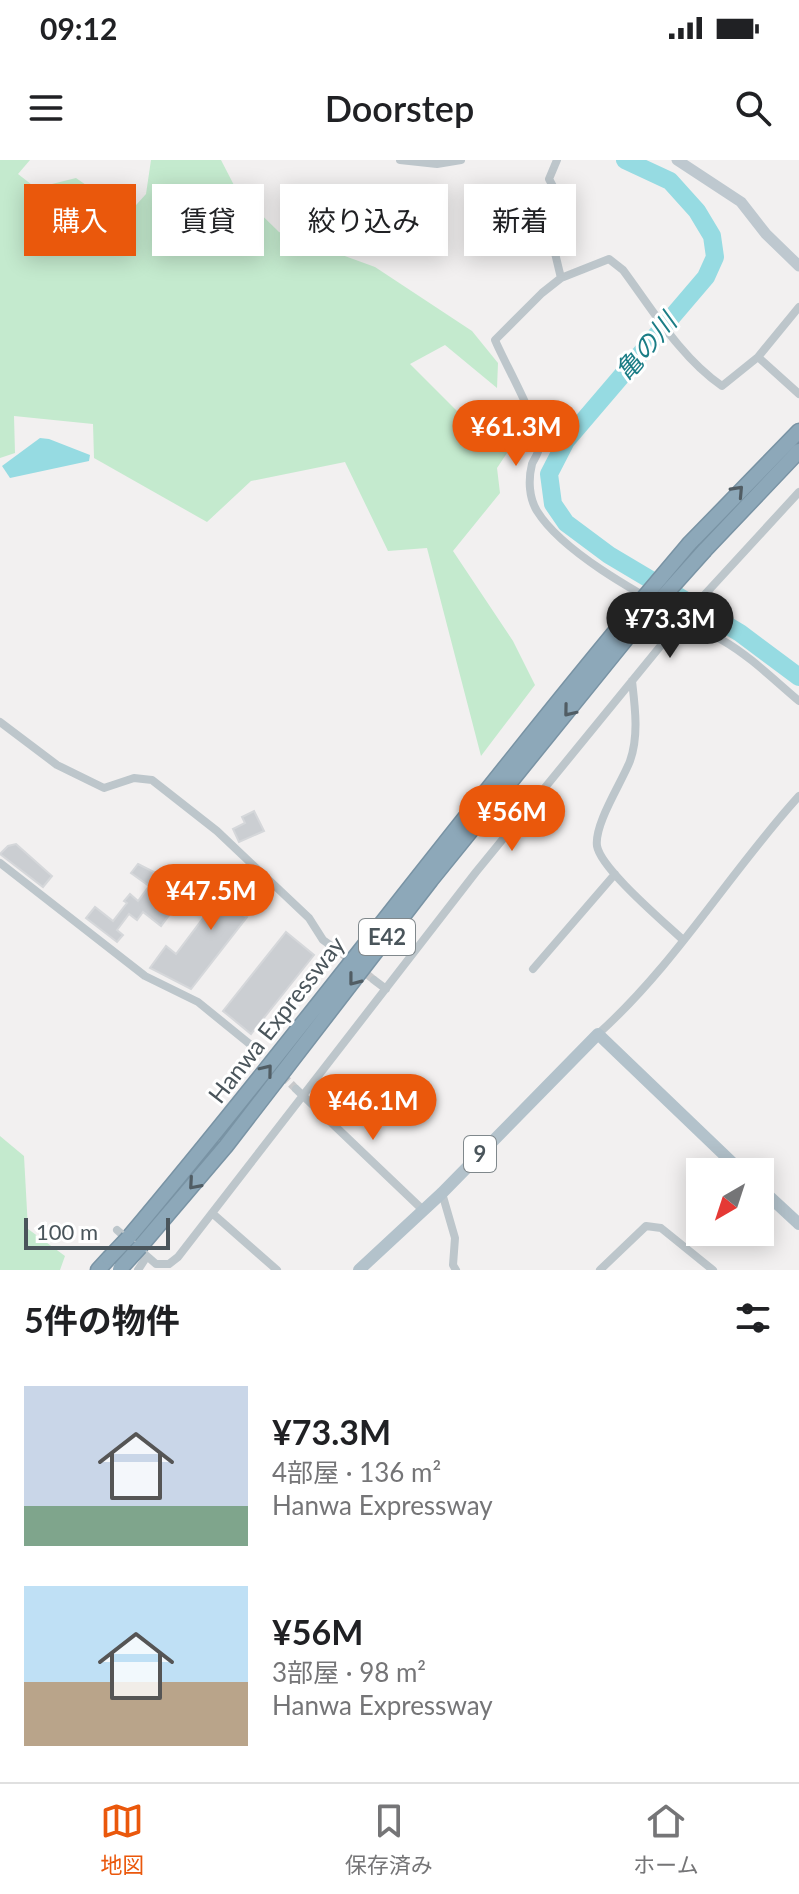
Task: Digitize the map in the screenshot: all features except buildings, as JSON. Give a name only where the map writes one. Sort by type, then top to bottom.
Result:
[{"type":"highway","name":"Hanwa Expressway","points":[[630,625],[689,544],[796,441]]},
{"type":"highway","name":"Hanwa Expressway","points":[[98,1270],[116,1266],[503,766],[630,625],[705,550],[796,441]]},
{"type":"main road","points":[[677,160],[741,202],[766,234],[799,266]]},
{"type":"main road","points":[[598,1034],[727,1158]]},
{"type":"main road","name":"9","points":[[359,1270],[424,1211],[598,1034]]},
{"type":"main road","points":[[774,1201],[799,1224]]},
{"type":"street","points":[[400,160],[437,164],[461,160]]},
{"type":"street","points":[[557,160],[549,179],[557,194],[547,220],[561,278]]},
{"type":"street","points":[[799,307],[758,357],[722,386],[688,356],[623,270],[609,259],[561,278],[495,340],[517,382],[540,447],[532,464],[529,489],[536,509],[552,530],[572,547],[745,655],[799,701]]},
{"type":"street","points":[[758,357],[799,394]]},
{"type":"street","points":[[133,1243],[156,1264],[169,1264],[178,1257],[298,1093],[386,989],[476,872],[700,599],[799,492]]},
{"type":"street","points":[[632,681],[636,722],[631,758],[607,808],[597,845],[606,866],[683,940]]},
{"type":"street","points":[[0,722],[57,765],[104,788],[134,778],[152,780],[217,831],[309,918],[323,940],[340,952]]},
{"type":"street","points":[[598,1034],[635,1001],[768,830],[799,796]]},
{"type":"street","points":[[0,863],[145,976],[198,1002],[257,1050]]},
{"type":"street","points":[[533,969],[615,874]]},
{"type":"street","points":[[374,980],[386,989]]},
{"type":"street","points":[[298,1093],[424,1211]]},
{"type":"street","points":[[442,1193],[455,1238],[453,1265],[456,1270]]},
{"type":"street","points":[[212,1213],[277,1270]]},
{"type":"street","points":[[600,1270],[646,1226],[661,1228],[713,1270]]},
{"type":"street","points":[[133,1243],[138,1270]]},
{"type":"green space","points":[[0,160],[30,160],[18,174],[31,184],[24,184],[24,256],[136,256],[136,205],[146,194],[151,160],[221,160],[233,184],[152,184],[152,256],[264,256],[264,217],[280,232],[280,256],[345,256],[375,267],[472,331],[498,363],[497,388],[445,345],[410,364],[463,417],[504,408],[519,435],[497,468],[500,493],[453,551],[513,641],[535,685],[481,756],[427,548],[388,551],[345,462],[251,481],[207,522],[94,458],[93,424],[14,416],[15,453],[0,458]]},
{"type":"green space","points":[[76,178],[85,184],[52,184]]},
{"type":"green space","points":[[0,1136],[24,1156],[28,1229],[65,1256],[60,1270],[0,1270]]},
{"type":"water","points":[[40,438],[90,455],[89,461],[10,478],[2,466]]},
{"type":"waterway","name":"亀の川","points":[[625,160],[670,181],[697,211],[712,236],[715,257],[706,277],[566,441],[549,474],[553,504],[566,523],[609,555],[740,633],[799,677]]},
{"type":"tunnel","points":[[340,952],[374,980]]},
{"type":"tunnel","points":[[257,1050],[296,1089]]}]
